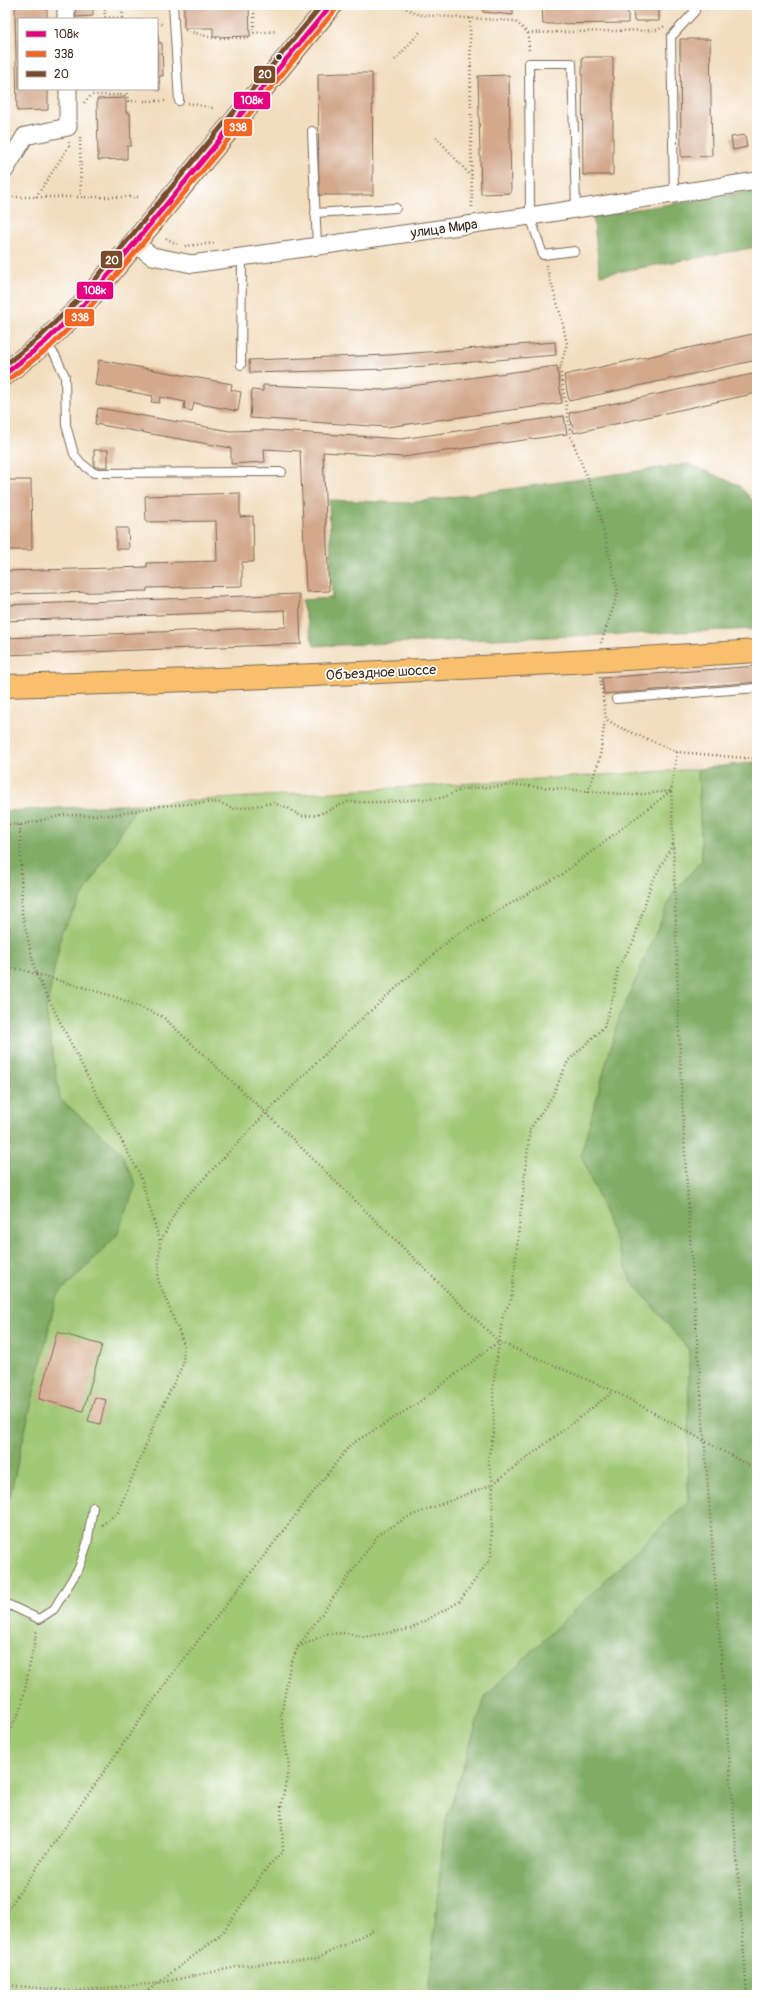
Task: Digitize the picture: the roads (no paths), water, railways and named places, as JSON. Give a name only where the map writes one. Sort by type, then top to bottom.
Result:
[{"type":"main road","points":[[5,374],[45,342],[85,303],[331,5]]},
{"type":"main road","name":"Объездное шоссе","points":[[5,686],[205,680],[598,661],[757,651]]},
{"type":"street","points":[[66,5],[66,18]]},
{"type":"street","points":[[5,170],[25,136],[68,127],[68,90]]},
{"type":"street","name":"улица Мира","points":[[135,244],[152,256],[192,264],[530,216],[757,181]]},
{"type":"lane","points":[[172,5],[179,101]]},
{"type":"lane","points":[[674,194],[671,37],[695,8]]},
{"type":"lane","points":[[575,251],[543,255],[530,216],[529,63],[572,63],[576,209]]},
{"type":"lane","points":[[312,131],[317,246]]},
{"type":"lane","points":[[315,213],[396,208]]},
{"type":"lane","points":[[241,365],[246,293],[242,257]]},
{"type":"lane","points":[[45,342],[55,355],[65,376],[66,425],[74,454],[81,463],[94,473],[282,472]]},
{"type":"lane","points":[[616,698],[757,688]]},
{"type":"lane","points":[[5,1603],[39,1619],[54,1608],[78,1568],[87,1544],[93,1507]]}]
